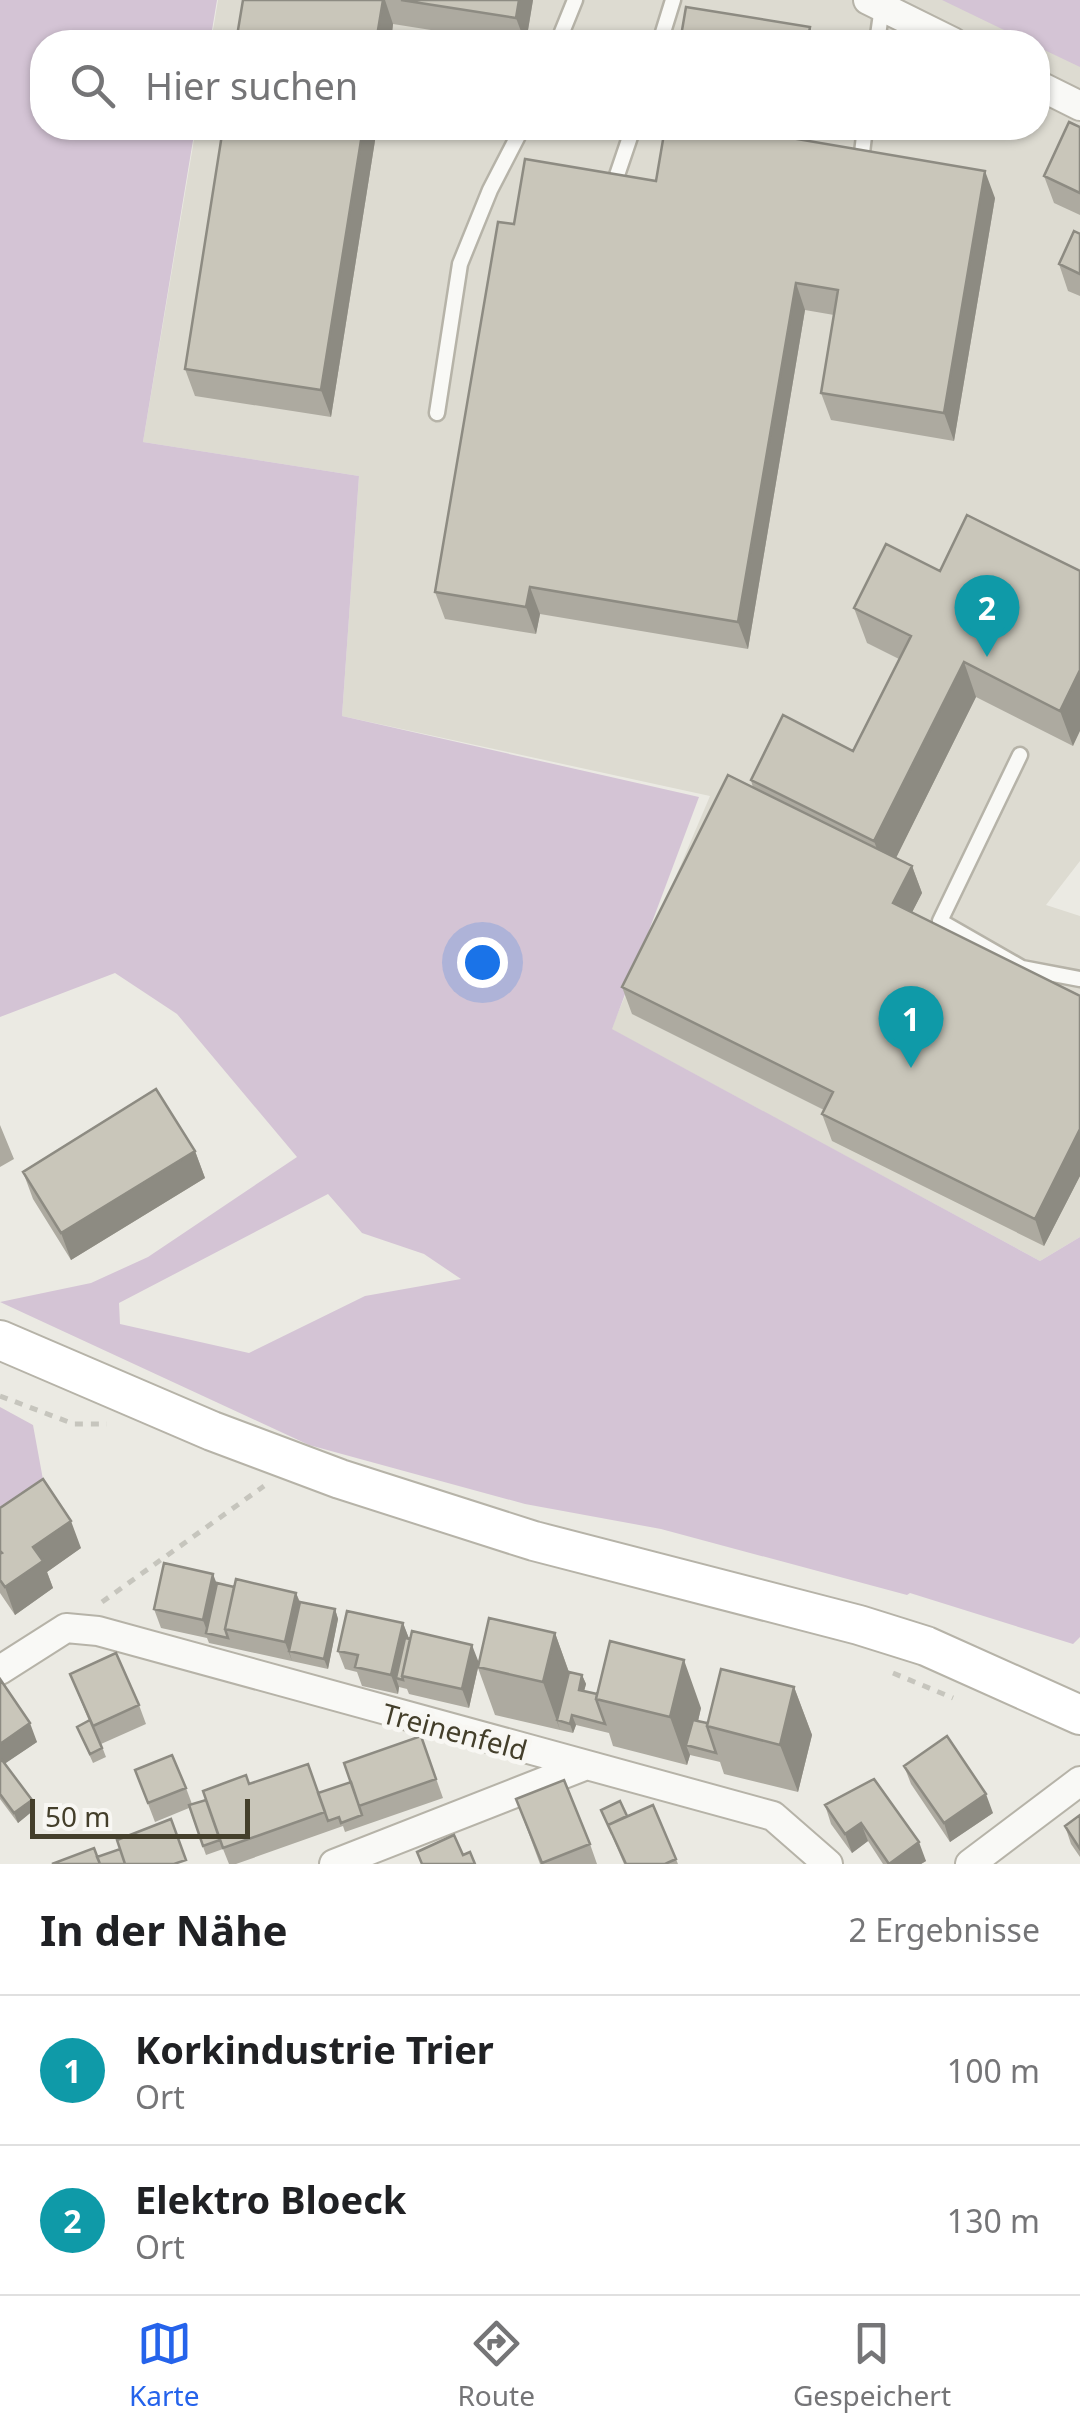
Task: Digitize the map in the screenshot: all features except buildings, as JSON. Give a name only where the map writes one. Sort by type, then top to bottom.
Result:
[{"type":"main road","points":[[0,1340],[212,1431],[340,1479],[534,1540],[892,1636],[1026,1688],[1080,1715]]},
{"type":"street","points":[[875,4],[928,30]]},
{"type":"street","points":[[1050,91],[1080,106]]},
{"type":"street","points":[[0,1670],[66,1628]]},
{"type":"street","name":"Treinenfeld","points":[[66,1628],[98,1631],[773,1816],[828,1864]]},
{"type":"street","points":[[334,1864],[584,1766]]},
{"type":"street","points":[[970,1864],[1080,1781]]},
{"type":"lane","points":[[563,30],[575,0]]},
{"type":"lane","points":[[664,30],[673,0]]},
{"type":"lane","points":[[875,4],[876,30]]},
{"type":"lane","points":[[438,412],[460,264],[490,190],[516,140]]},
{"type":"lane","points":[[614,184],[629,140]]},
{"type":"lane","points":[[860,161],[863,140]]},
{"type":"lane","points":[[1020,755],[940,920],[1022,968],[1080,979]]},
{"type":"path","points":[[0,1396],[74,1424],[117,1423]]},
{"type":"path","points":[[66,1628],[272,1480]]},
{"type":"path","points":[[876,1666],[966,1703]]},
{"type":"shaded area","points":[[0,0],[217,0],[212,30],[30,30],[30,140],[193,140],[143,442],[359,476],[342,716],[699,797],[612,1029],[1040,1261],[1080,1237],[1080,1637],[1073,1644],[910,1593],[661,1529],[525,1504],[309,1445],[0,1302],[91,1283],[148,1257],[297,1157],[177,1014],[115,973],[0,1017]],"holes":[[[328,1194],[362,1233],[424,1254],[461,1279],[365,1296],[249,1353],[120,1324],[119,1303]]]},
{"type":"shaded area","points":[[218,0],[1080,0],[1080,861],[1046,905],[1080,916],[1080,1237],[1040,1261],[611,1029],[710,796],[342,716],[359,476],[143,442],[194,140],[1050,140],[1050,30],[213,30]]},
{"type":"shaded area","points":[[942,0],[1080,0],[1080,67],[1050,53],[1050,30],[1004,30]]},
{"type":"shaded area","points":[[0,1407],[33,1425],[44,1485],[0,1511]]},
{"type":"place","name":"Elektro Bloeck","points":[[987,657]]},
{"type":"place","name":"Korkindustrie Trier","points":[[911,1068]]}]
